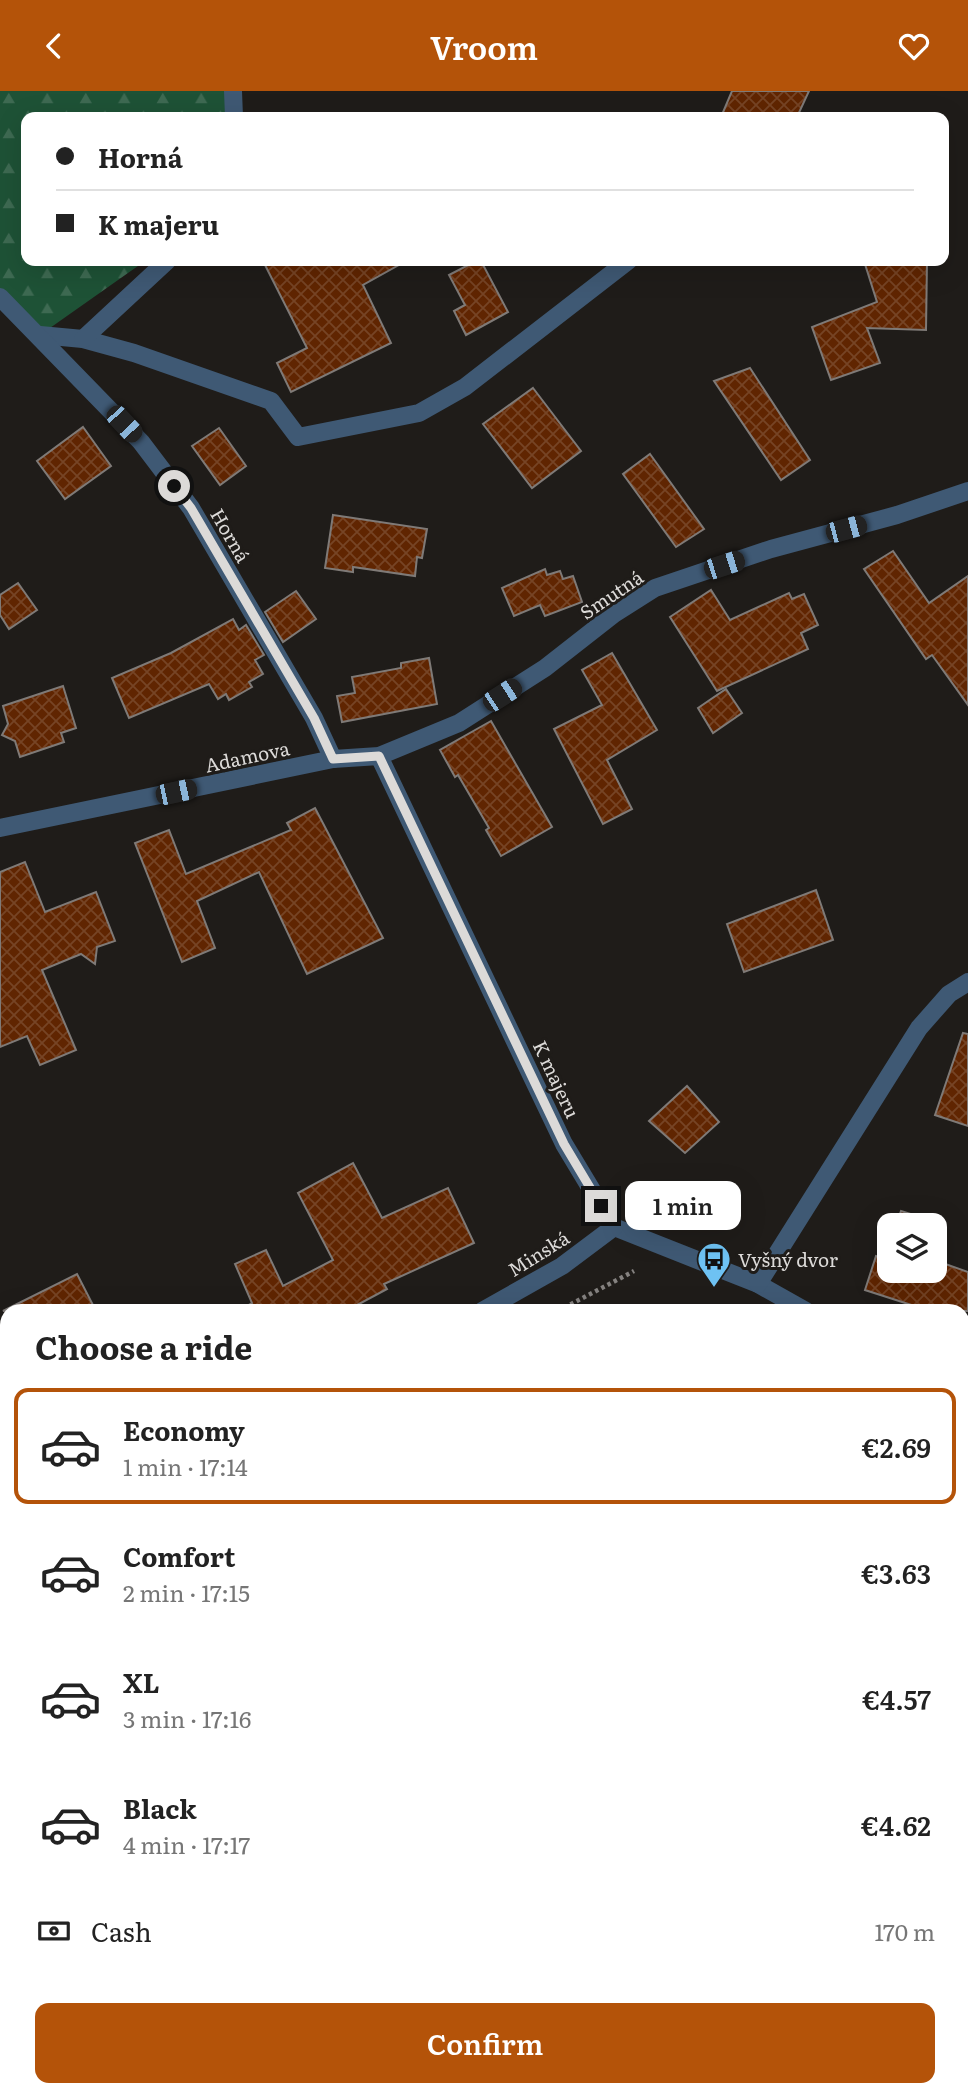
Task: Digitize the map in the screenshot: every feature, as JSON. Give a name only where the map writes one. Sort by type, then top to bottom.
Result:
[{"type":"street","points":[[233,91],[234,112]]},
{"type":"street","points":[[83,339],[162,266]]},
{"type":"street","points":[[40,335],[83,339],[134,353],[271,401],[298,437],[419,413],[466,387],[622,266]]},
{"type":"street","name":"Horná","points":[[0,297],[40,335],[141,442],[191,508],[314,718],[333,759]]},
{"type":"street","name":"Smutná","points":[[379,756],[459,723],[545,668],[614,614],[655,588],[771,549],[897,515],[968,491]]},
{"type":"street","name":"Adamova","points":[[0,828],[333,759],[379,756]]},
{"type":"street","name":"K majeru","points":[[379,756],[564,1144],[614,1227]]},
{"type":"street","points":[[758,1284],[919,1028],[949,995],[968,982]]},
{"type":"street","points":[[614,1227],[758,1284],[794,1304]]},
{"type":"street","name":"Minská","points":[[494,1304],[562,1266],[614,1227]]},
{"type":"path","points":[[571,1304],[634,1271]]},
{"type":"green space","points":[[0,91],[234,91],[234,112],[21,112],[21,266],[138,266],[40,335],[0,297]]},
{"type":"building","points":[[732,91],[809,91],[799,112],[723,112]]},
{"type":"building","points":[[266,266],[397,266],[363,285],[391,343],[291,392],[277,363],[307,348]]},
{"type":"building","points":[[466,266],[484,266],[508,312],[466,335],[454,311],[465,305],[449,275]]},
{"type":"building","points":[[866,266],[927,266],[926,330],[867,328],[880,363],[831,380],[812,327],[877,302]]},
{"type":"building","points":[[750,368],[810,460],[781,480],[714,381]]},
{"type":"building","points":[[533,388],[581,451],[532,488],[483,424]]},
{"type":"building","points":[[83,427],[111,466],[65,499],[37,461]]},
{"type":"building","points":[[219,428],[246,466],[220,485],[192,446]]},
{"type":"building","points":[[650,454],[704,529],[676,547],[623,474]]},
{"type":"building","points":[[333,515],[427,529],[422,558],[417,557],[415,576],[353,567],[353,572],[325,568]]},
{"type":"building","points":[[893,551],[929,603],[968,576],[968,705],[932,655],[926,659],[864,569]]},
{"type":"building","points":[[545,569],[547,575],[560,571],[563,579],[573,576],[582,602],[545,616],[540,605],[514,616],[502,588]]},
{"type":"building","points":[[18,583],[37,610],[9,629],[0,615],[0,595]]},
{"type":"building","points":[[711,590],[730,620],[789,593],[792,599],[804,594],[818,625],[801,633],[808,649],[717,691],[670,617]]},
{"type":"building","points":[[296,591],[316,619],[283,642],[265,612]]},
{"type":"building","points":[[233,619],[239,630],[246,625],[264,655],[255,660],[263,674],[249,682],[252,687],[229,700],[226,694],[218,699],[209,684],[129,718],[112,678],[171,653]]},
{"type":"building","points":[[612,653],[657,730],[607,760],[632,809],[603,824],[554,729],[602,705],[582,670]]},
{"type":"building","points":[[429,658],[437,704],[342,722],[337,696],[355,693],[352,677],[401,668],[401,663]]},
{"type":"building","points":[[63,686],[76,728],[61,733],[64,742],[20,757],[15,741],[2,735],[8,724],[3,706]]},
{"type":"building","points":[[726,689],[742,713],[713,733],[698,708]]},
{"type":"building","points":[[491,721],[552,827],[501,856],[486,830],[489,828],[440,750]]},
{"type":"building","points":[[315,808],[383,938],[307,974],[259,872],[197,901],[215,948],[182,962],[135,843],[169,830],[186,874],[291,830],[287,823]]},
{"type":"building","points":[[25,862],[45,912],[96,892],[115,941],[97,947],[95,964],[81,954],[42,970],[76,1050],[40,1065],[27,1036],[0,1047],[0,872]]},
{"type":"building","points":[[816,890],[833,940],[744,972],[727,924]]},
{"type":"building","points":[[963,1033],[968,1034],[968,1126],[935,1115]]},
{"type":"building","points":[[687,1086],[719,1122],[685,1153],[649,1121]]},
{"type":"building","points":[[353,1163],[382,1218],[448,1188],[474,1243],[384,1284],[387,1289],[359,1304],[250,1304],[235,1264],[266,1250],[283,1286],[333,1260],[298,1193]]},
{"type":"building","points":[[876,1256],[877,1283],[947,1283],[947,1265],[968,1272],[968,1304],[908,1304],[865,1290]]},
{"type":"building","points":[[77,1274],[92,1304],[17,1304]]},
{"type":"place","name":"Vyšný dvor","points":[[714,1289]]},
{"type":"route","points":[[174,486],[191,508],[314,718],[333,759],[379,756],[564,1144],[601,1206]]}]
